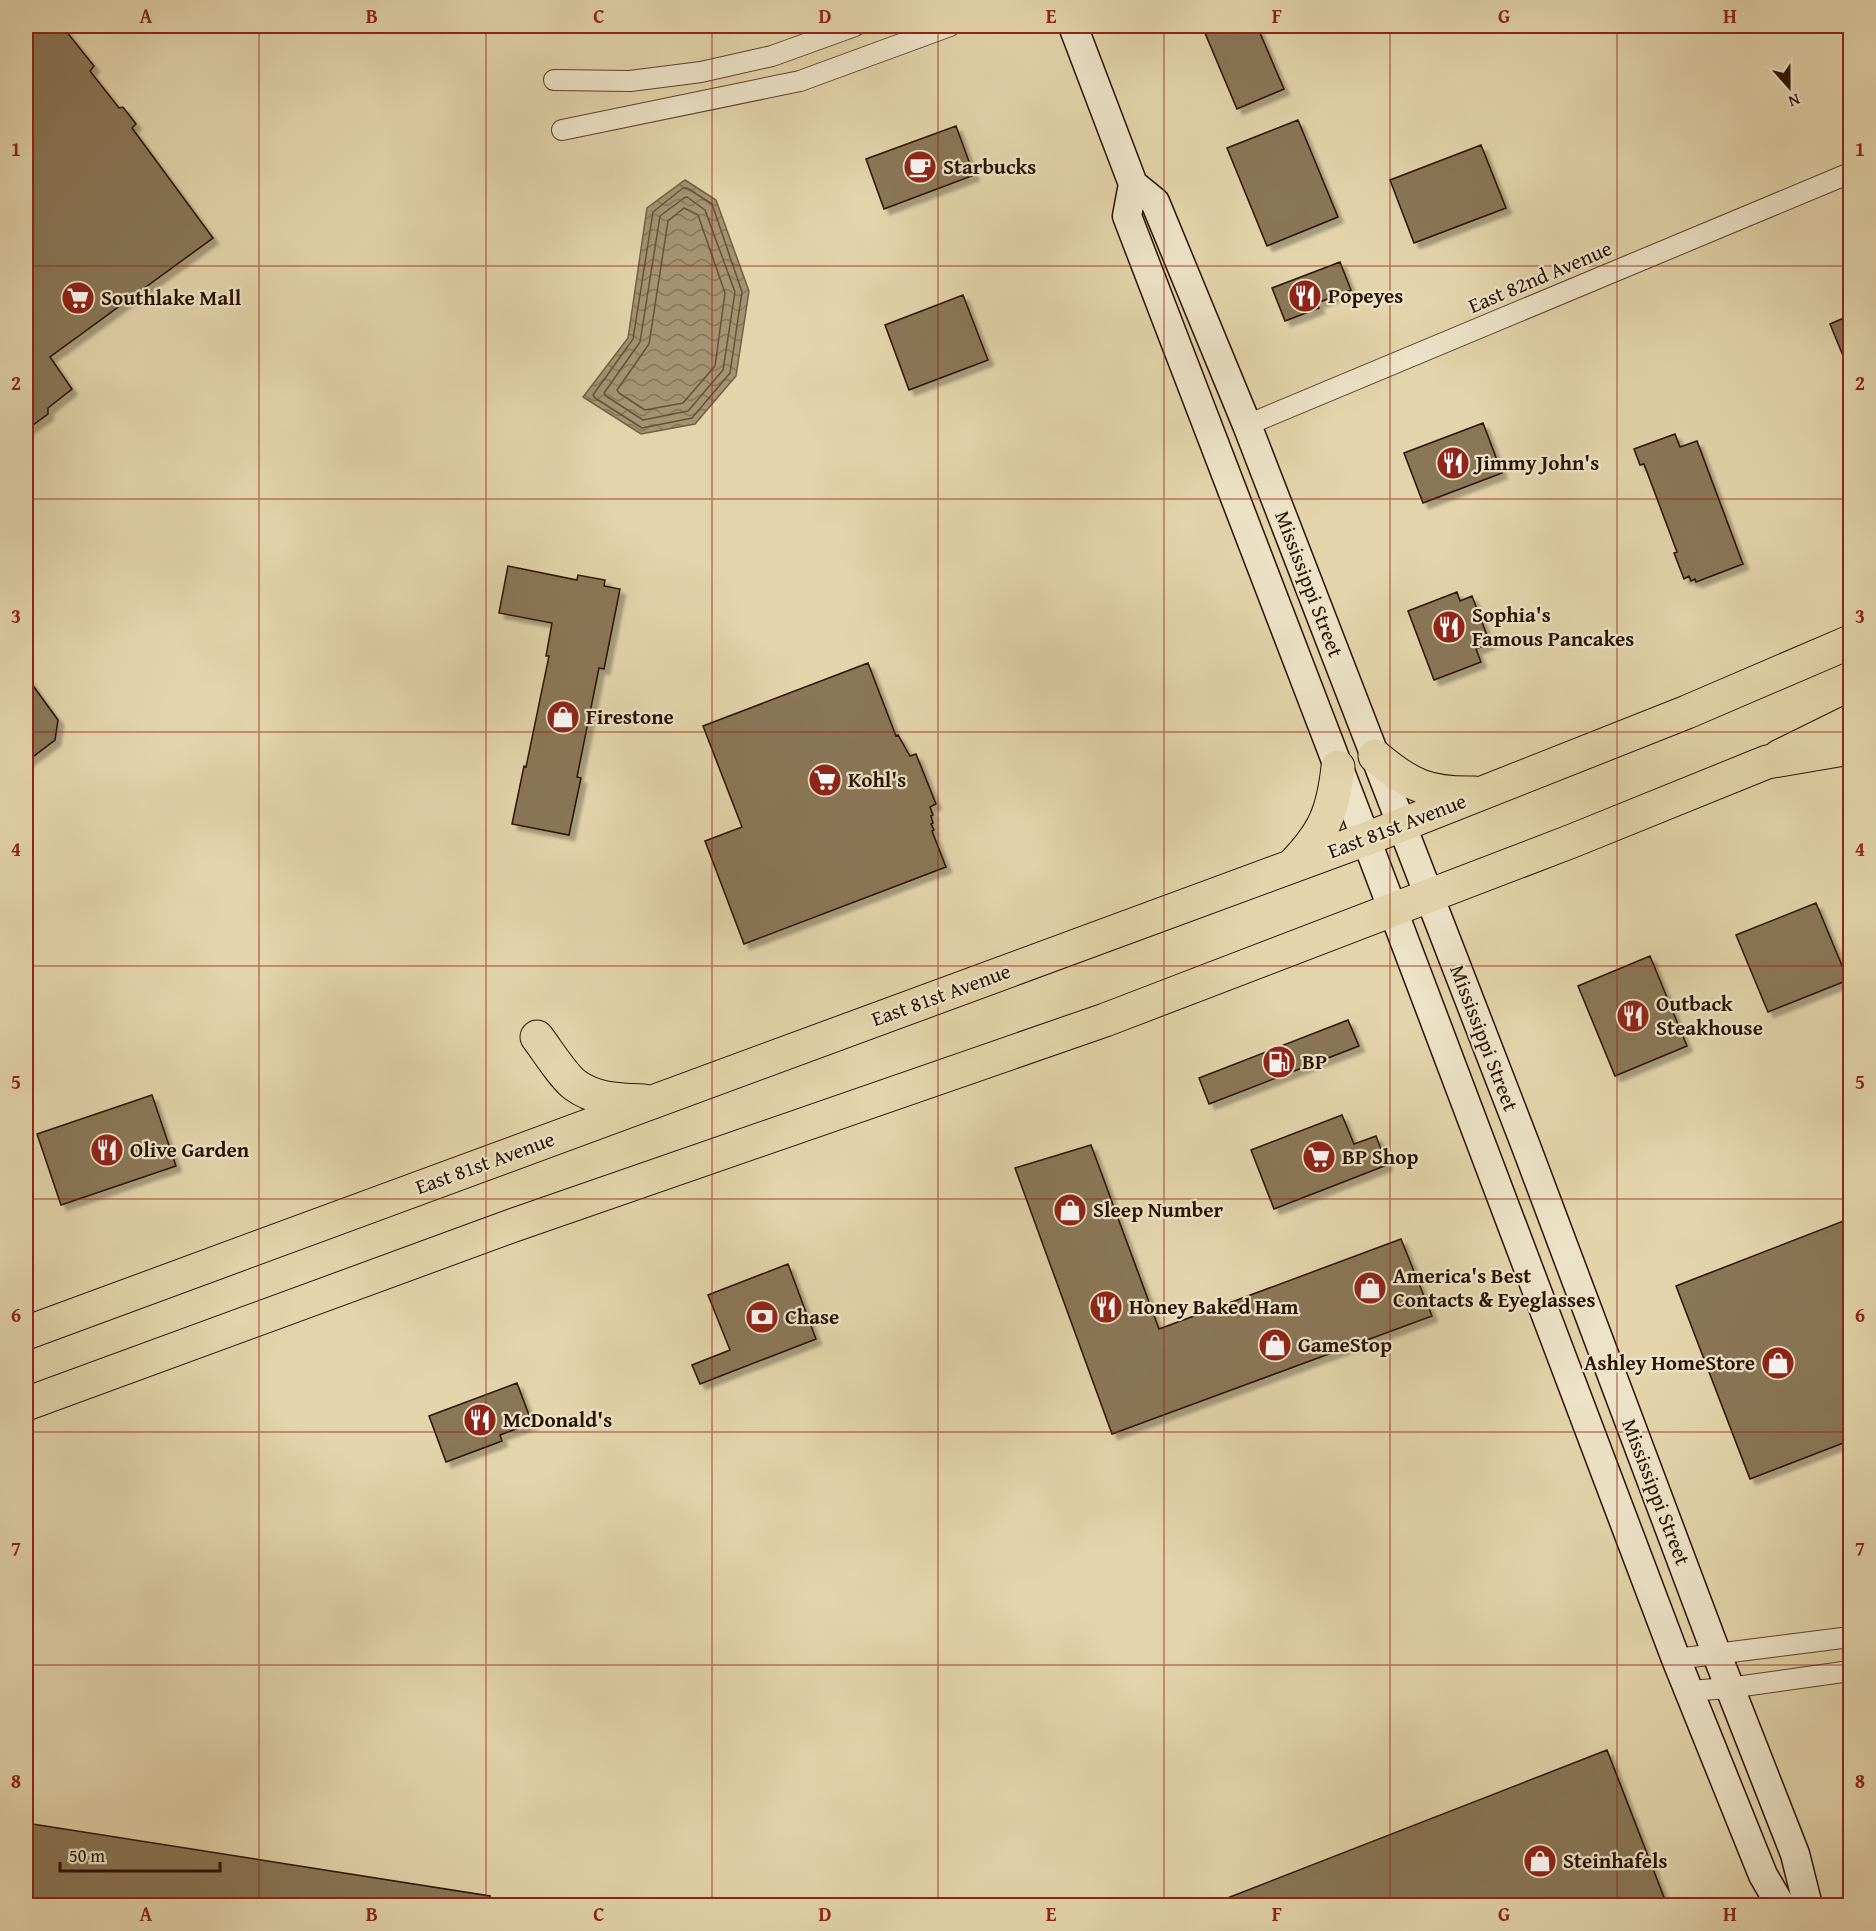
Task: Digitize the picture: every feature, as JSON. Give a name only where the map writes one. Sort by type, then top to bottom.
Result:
[{"type":"highway","name":"East 81st Avenue","points":[[26,1333],[651,1101],[1366,840],[1687,712],[1851,642]]},
{"type":"highway","points":[[26,1404],[514,1225],[1105,1020],[1646,812],[1767,762],[1851,748]]},
{"type":"highway","points":[[1375,756],[1399,776],[1419,786],[1447,794],[1485,792]]},
{"type":"highway","points":[[1290,867],[1313,844],[1323,827],[1335,797],[1338,768]]},
{"type":"highway","points":[[537,1037],[574,1085],[594,1095],[612,1100],[651,1101]]},
{"type":"main road","points":[[1767,762],[1851,721]]},
{"type":"street","points":[[554,80],[630,81],[701,72],[772,56],[855,26]]},
{"type":"street","points":[[562,130],[800,81],[950,26]]},
{"type":"street","name":"Mississippi Street","points":[[1073,26],[1133,184],[1155,202],[1247,425],[1523,1138],[1729,1688],[1795,1854],[1808,1905]]},
{"type":"street","name":"East 82nd Avenue","points":[[1247,425],[1851,173]]},
{"type":"street","name":"Mississippi Street","points":[[1133,184],[1127,216],[1393,910],[1676,1659],[1763,1875],[1780,1905]]},
{"type":"street","points":[[1676,1659],[1851,1637]]},
{"type":"street","points":[[1689,1691],[1729,1688],[1851,1671]]},
{"type":"water","points":[[685,180],[716,200],[749,291],[736,376],[695,424],[641,434],[583,397],[628,338],[647,208]]},
{"type":"building","name":"Southlake Mall","points":[[26,26],[62,26],[94,66],[90,71],[119,108],[123,107],[136,124],[132,128],[213,238],[50,357],[72,389],[48,408],[48,414],[26,430]]},
{"type":"building","points":[[1202,26],[1257,26],[1284,89],[1237,109]]},
{"type":"building","points":[[1298,120],[1338,217],[1267,246],[1227,148]]},
{"type":"building","name":"Starbucks","points":[[956,126],[974,175],[884,209],[866,159]]},
{"type":"building","points":[[1481,145],[1506,208],[1414,243],[1390,180]]},
{"type":"building","name":"Popeyes","points":[[1340,262],[1351,290],[1317,303],[1319,308],[1285,321],[1272,288]]},
{"type":"building","points":[[963,295],[988,360],[909,390],[885,325]]},
{"type":"building","points":[[1851,315],[1851,372],[1850,373],[1830,324]]},
{"type":"building","name":"Jimmy John's","points":[[1483,423],[1502,473],[1423,503],[1404,453]]},
{"type":"building","points":[[1675,434],[1680,447],[1697,441],[1743,564],[1696,582],[1695,579],[1691,581],[1689,576],[1684,579],[1674,553],[1677,552],[1644,464],[1640,465],[1634,449]]},
{"type":"building","name":"Firestone","points":[[508,566],[577,580],[578,575],[605,580],[604,586],[620,589],[604,669],[599,668],[577,777],[581,778],[569,835],[512,824],[549,656],[546,656],[552,623],[499,613]]},
{"type":"building","name":"Sophia's Famous Pancakes","points":[[1457,592],[1460,601],[1472,596],[1490,643],[1476,649],[1481,662],[1434,680],[1408,611]]},
{"type":"building","name":"Kohl's","points":[[868,663],[896,736],[898,735],[910,756],[916,754],[936,804],[930,807],[933,815],[931,824],[934,830],[932,831],[946,867],[744,944],[705,841],[742,827],[703,726]]},
{"type":"building","points":[[26,676],[58,720],[55,740],[26,762]]},
{"type":"building","points":[[1816,903],[1848,980],[1768,1012],[1736,935]]},
{"type":"building","name":"Outback Steakhouse","points":[[1650,956],[1687,1046],[1615,1076],[1578,986]]},
{"type":"building","name":"BP","points":[[1348,1020],[1359,1046],[1209,1104],[1199,1078]]},
{"type":"building","name":"Olive Garden","points":[[152,1095],[176,1166],[61,1205],[37,1134]]},
{"type":"building","name":"BP Shop","points":[[1342,1115],[1354,1144],[1376,1136],[1387,1165],[1274,1209],[1251,1150]]},
{"type":"building","points":[[1091,1145],[1159,1329],[1401,1239],[1432,1316],[1112,1434],[1015,1168]]},
{"type":"building","name":"Ashley HomeStore","points":[[1851,1218],[1851,1440],[1750,1479],[1676,1286]]},
{"type":"building","name":"Chase","points":[[788,1264],[816,1339],[700,1384],[692,1365],[730,1350],[708,1295]]},
{"type":"building","name":"McDonald's","points":[[517,1383],[532,1423],[500,1435],[502,1441],[446,1462],[429,1416]]},
{"type":"building","name":"Steinhafels","points":[[1607,1750],[1667,1905],[1212,1905],[1212,1904]]},
{"type":"building","points":[[26,1823],[490,1896],[489,1905],[26,1905]]},
{"type":"place","name":"Starbucks","points":[[920,167]]},
{"type":"place","name":"Popeyes","points":[[1305,296]]},
{"type":"place","name":"Southlake Mall","points":[[78,298]]},
{"type":"place","name":"Jimmy John's","points":[[1453,463]]},
{"type":"place","name":"Sophia's Famous Pancakes","points":[[1449,627]]},
{"type":"place","name":"Firestone","points":[[563,717]]},
{"type":"place","name":"Kohl's","points":[[825,780]]},
{"type":"place","name":"Outback Steakhouse","points":[[1633,1016]]},
{"type":"place","name":"BP","points":[[1279,1062]]},
{"type":"place","name":"Olive Garden","points":[[107,1150]]},
{"type":"place","name":"BP Shop","points":[[1319,1157]]},
{"type":"place","name":"Sleep Number","points":[[1070,1210]]},
{"type":"place","name":"America's Best Contacts & Eyeglasses","points":[[1370,1288]]},
{"type":"place","name":"Honey Baked Ham","points":[[1106,1307]]},
{"type":"place","name":"Chase","points":[[762,1317]]},
{"type":"place","name":"GameStop","points":[[1275,1345]]},
{"type":"place","name":"Ashley HomeStore","points":[[1778,1363]]},
{"type":"place","name":"McDonald's","points":[[480,1420]]},
{"type":"place","name":"Steinhafels","points":[[1540,1861]]}]
